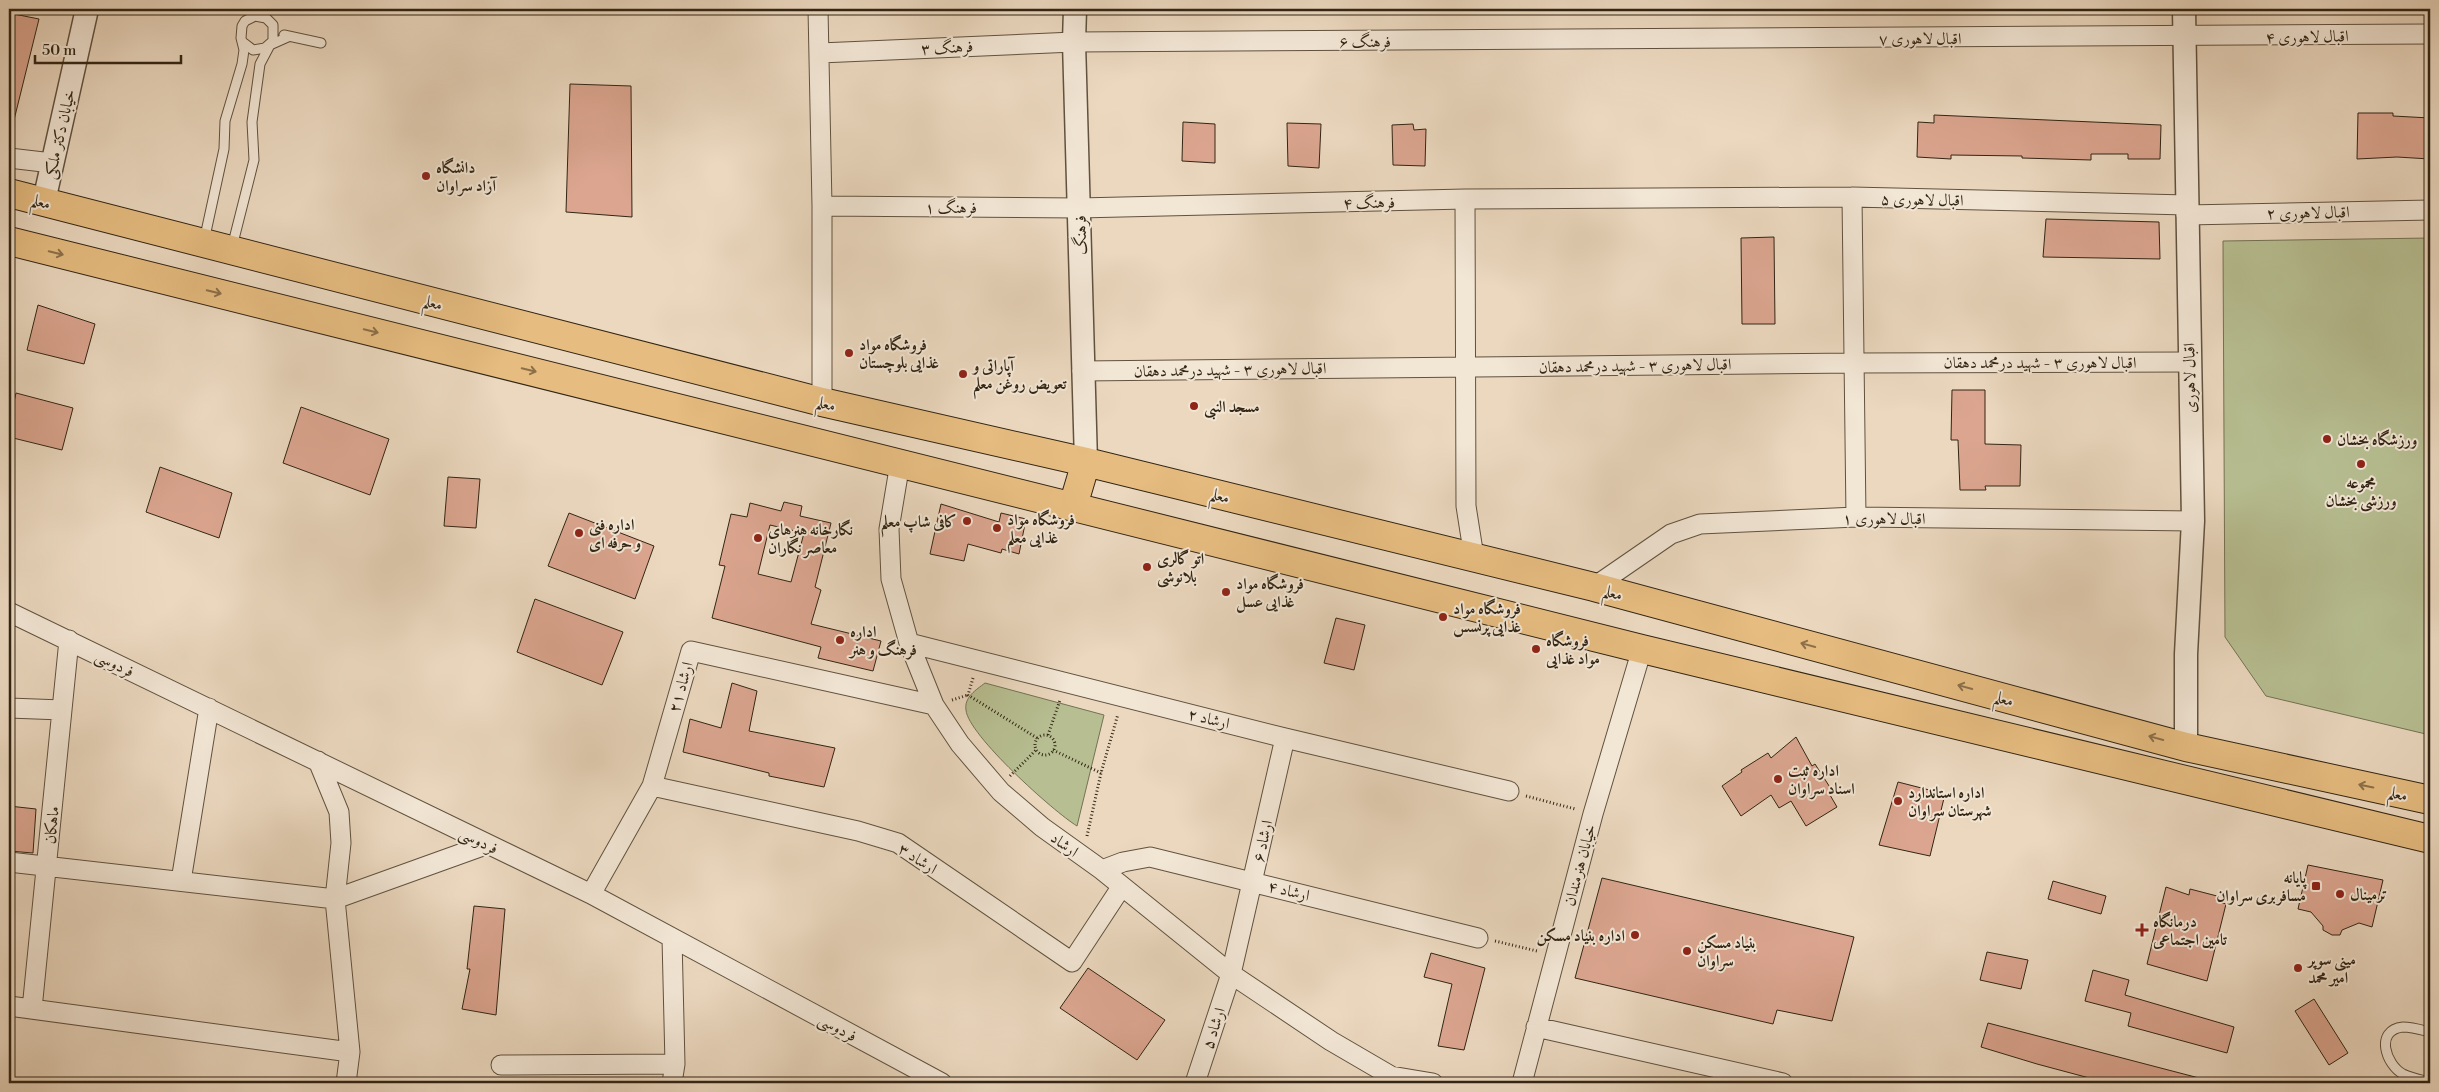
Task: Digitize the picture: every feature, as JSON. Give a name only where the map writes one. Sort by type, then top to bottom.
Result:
[{"type":"main road","name":"معلم","points":[[9,193],[822,402],[1086,462],[1594,587],[2186,747],[2430,800]]},
{"type":"main road","points":[[9,241],[1642,650],[2430,839]]},
{"type":"main road","points":[[1073,506],[1086,462]]},
{"type":"street","name":"خیابان دکتر ملکی","points":[[44,201],[87,9]]},
{"type":"street","points":[[818,9],[822,206],[822,402]]},
{"type":"street","name":"فرهنگ","points":[[1075,9],[1074,42],[1086,462]]},
{"type":"street","name":"اقبال لاهوری","points":[[2184,9],[2188,362],[2193,521],[2186,654],[2186,747]]},
{"type":"street","name":"اقبال لاهوری ۴","points":[[2184,37],[2430,34]]},
{"type":"street","name":"اقبال لاهوری ۷","points":[[1656,39],[2184,37]]},
{"type":"street","name":"فرهنگ ۶","points":[[1074,42],[1656,39]]},
{"type":"street","name":"فرهنگ ۳","points":[[820,53],[1074,42]]},
{"type":"street","points":[[9,158],[52,163]]},
{"type":"street","points":[[1852,197],[1856,517]]},
{"type":"street","name":"اقبال لاهوری ۵","points":[[1658,198],[1852,197],[2186,210]]},
{"type":"street","name":"فرهنگ ۴","points":[[1079,208],[1465,199],[1658,198]]},
{"type":"street","points":[[1465,199],[1466,506],[1474,557]]},
{"type":"street","name":"فرهنگ ۱","points":[[822,206],[1079,208]]},
{"type":"street","name":"اقبال لاهوری ۲","points":[[2186,210],[2430,210]]},
{"type":"street","name":"اقبال لاهوری ۳ - شهید درمحمد دهقان","points":[[1082,371],[1855,363],[2188,362]]},
{"type":"street","name":"ارشاد","points":[[900,463],[889,529],[891,579],[909,643],[934,706],[960,744],[998,788],[1042,827],[1102,870],[1231,974],[1331,1041],[1391,1076],[1432,1083]]},
{"type":"street","name":"اقبال لاهوری ۱","points":[[1594,587],[1671,534],[1700,524],[1856,517],[2193,521]]},
{"type":"street","name":"فردوسی","points":[[9,612],[590,894],[942,1083]]},
{"type":"street","name":"ماهکان","points":[[32,1009],[69,640]]},
{"type":"street","name":"ارشاد ۲","points":[[909,643],[1285,738],[1509,791]]},
{"type":"street","name":"خیابان هنرمندان","points":[[1522,1083],[1593,814],[1642,650]]},
{"type":"street","name":"ارشاد ۲۱","points":[[590,894],[652,786],[691,651],[934,706]]},
{"type":"street","points":[[9,708],[62,710]]},
{"type":"street","points":[[181,882],[210,708]]},
{"type":"street","name":"ارشاد ۶","points":[[1231,974],[1254,881],[1285,738]]},
{"type":"street","points":[[318,761],[339,812],[341,843],[335,899],[350,1052],[346,1083]]},
{"type":"street","name":"ارشاد ۳","points":[[652,786],[858,831],[898,843],[1072,962],[1122,886]]},
{"type":"street","points":[[9,862],[335,899],[488,844]]},
{"type":"street","name":"ارشاد ۴","points":[[1102,870],[1124,862],[1150,857],[1254,881],[1478,938]]},
{"type":"street","points":[[672,938],[675,1064],[672,1083]]},
{"type":"street","name":"ارشاد ۵","points":[[1195,1083],[1231,974]]},
{"type":"street","points":[[9,1006],[350,1052]]},
{"type":"street","points":[[1536,1026],[1783,1083]]},
{"type":"street","points":[[500,1065],[675,1064]]},
{"type":"lane","points":[[288,37],[259,50],[248,47],[244,43],[241,38],[242,26],[250,18],[261,16],[288,37],[320,43]]},
{"type":"lane","points":[[232,250],[254,160],[252,122],[260,64],[274,36],[273,25]]},
{"type":"lane","points":[[203,242],[224,149],[225,121],[242,64],[244,43]]},
{"type":"lane","points":[[2430,1032],[2401,1027],[2390,1033],[2384,1043],[2386,1054],[2392,1065],[2404,1074],[2430,1082]]},
{"type":"path","points":[[978,661],[968,695],[1037,738],[1048,735]]},
{"type":"path","points":[[1048,735],[1058,710],[1064,682]]},
{"type":"path","points":[[1082,856],[1100,774],[1123,697]]},
{"type":"path","points":[[1048,735],[1054,741],[1053,750]]},
{"type":"path","points":[[1037,738],[1036,750],[1044,755],[1053,750]]},
{"type":"path","points":[[998,788],[1036,750]]},
{"type":"path","points":[[1053,750],[1100,774]]},
{"type":"path","points":[[1509,791],[1593,814]]},
{"type":"path","points":[[1478,938],[1555,955]]},
{"type":"green space","name":"ورزشگاه بخشان","points":[[2430,238],[2430,735],[2266,696],[2225,637],[2223,241]]},
{"type":"green space","points":[[985,683],[1104,715],[1077,826],[1032,790],[996,754],[970,722],[966,710],[967,701],[971,694]]},
{"type":"building","points":[[9,13],[39,19],[14,120],[9,119]]},
{"type":"building","points":[[570,84],[631,86],[632,217],[566,212]]},
{"type":"building","points":[[2358,113],[2393,113],[2393,116],[2430,118],[2430,159],[2397,157],[2357,159]]},
{"type":"building","points":[[1934,115],[2161,125],[2160,159],[2128,159],[2128,154],[2091,154],[2091,160],[2022,158],[2022,156],[1951,155],[1951,159],[1917,157],[1918,122],[1934,123]]},
{"type":"building","points":[[1183,122],[1215,124],[1215,163],[1182,161]]},
{"type":"building","points":[[1287,123],[1321,124],[1319,168],[1288,166]]},
{"type":"building","points":[[1413,124],[1414,130],[1426,129],[1425,166],[1393,165],[1392,125]]},
{"type":"building","points":[[2046,219],[2159,222],[2160,259],[2043,257]]},
{"type":"building","points":[[1774,237],[1775,324],[1742,324],[1741,238]]},
{"type":"building","points":[[38,305],[95,324],[84,364],[27,350]]},
{"type":"building","points":[[1952,390],[1985,390],[1985,444],[2021,445],[2020,486],[1985,486],[1986,490],[1960,490],[1958,440],[1951,440]]},
{"type":"building","points":[[16,393],[73,408],[62,450],[9,437],[9,425]]},
{"type":"building","points":[[301,407],[389,439],[370,495],[283,463]]},
{"type":"building","points":[[160,467],[232,493],[219,538],[146,512]]},
{"type":"building","points":[[448,477],[480,479],[476,528],[444,526]]},
{"type":"building","points":[[784,502],[802,506],[800,516],[831,523],[815,587],[821,590],[811,624],[881,641],[873,671],[818,658],[821,647],[712,618],[725,566],[719,565],[731,514],[747,517],[750,503],[781,511]],"holes":[[[770,525],[804,533],[791,582],[758,574]]]},
{"type":"building","points":[[941,504],[999,522],[1001,513],[1026,519],[1019,554],[1002,549],[1001,553],[968,544],[964,561],[930,554]]},
{"type":"building","points":[[569,513],[654,546],[635,599],[548,566]]},
{"type":"building","points":[[535,599],[623,632],[602,685],[517,652]]},
{"type":"building","points":[[1336,618],[1365,625],[1354,670],[1324,663]]},
{"type":"building","points":[[732,683],[757,691],[749,731],[835,748],[824,787],[769,776],[769,773],[683,752],[690,719],[721,728]]},
{"type":"building","name":"اداره ثبت اسناد سراوان","points":[[1796,737],[1812,766],[1815,764],[1833,792],[1830,795],[1837,807],[1806,826],[1791,801],[1779,808],[1771,795],[1741,816],[1722,786],[1742,772],[1741,770],[1768,753],[1771,758]]},
{"type":"building","points":[[1898,782],[1945,794],[1930,856],[1879,845]]},
{"type":"building","points":[[9,806],[36,809],[33,853],[9,851]]},
{"type":"building","name":"ترمینال","points":[[2308,865],[2383,880],[2372,927],[2359,923],[2342,930],[2340,935],[2332,935],[2323,930],[2323,926],[2311,912],[2298,909]]},
{"type":"building","name":"بنیاد مسکن سراوان","points":[[1602,878],[1854,937],[1832,1021],[1777,1010],[1773,1024],[1575,978]]},
{"type":"building","points":[[2053,881],[2106,896],[2101,914],[2048,899]]},
{"type":"building","points":[[2166,887],[2189,895],[2190,889],[2217,896],[2216,901],[2226,904],[2207,981],[2147,964]]},
{"type":"building","points":[[474,906],[505,909],[496,1015],[462,1009],[470,969],[467,969]]},
{"type":"building","points":[[1987,952],[2028,960],[2021,989],[1980,980]]},
{"type":"building","points":[[1431,953],[1485,968],[1464,1050],[1438,1046],[1452,984],[1424,977]]},
{"type":"building","points":[[1088,968],[1165,1020],[1137,1060],[1060,1008]]},
{"type":"building","points":[[2093,970],[2129,980],[2125,995],[2234,1027],[2227,1053],[2128,1026],[2131,1013],[2085,1001]]},
{"type":"building","points":[[2314,999],[2348,1053],[2329,1065],[2295,1011]]},
{"type":"building","points":[[1988,1023],[2199,1078],[2198,1083],[2108,1083],[2037,1064],[1981,1047]]},
{"type":"place","name":"دانشگاه آزاد سراوان","points":[[426,176]]},
{"type":"place","name":"فروشگاه مواد غذایی بلوچستان","points":[[849,353]]},
{"type":"place","name":"آپاراتی و تعویض روغن معلم","points":[[963,374]]},
{"type":"place","name":"مسجد النبی","points":[[1194,406]]},
{"type":"place","name":"ورزشگاه بخشان","points":[[2327,439]]},
{"type":"place","name":"مجموعه ورزشی بخشان","points":[[2361,464]]},
{"type":"place","name":"کافی شاپ معلم","points":[[967,521]]},
{"type":"place","name":"فروشگاه مواد غذایی معلم","points":[[997,528]]},
{"type":"place","name":"اداره فنی و حرفه ای","points":[[579,533]]},
{"type":"place","name":"نگارخانه هنرهای معاصر نگاران","points":[[758,538]]},
{"type":"place","name":"اتو گالری بلانوشی","points":[[1147,567]]},
{"type":"place","name":"فروشگاه مواد غذایی عسل","points":[[1226,592]]},
{"type":"place","name":"فروشگاه مواد غذایی پرنسس","points":[[1443,617]]},
{"type":"place","name":"اداره فرهنگ و هنر","points":[[840,640]]},
{"type":"place","name":"فروشگاه مواد غذایی","points":[[1536,649]]},
{"type":"place","name":"اداره ثبت اسناد سراوان","points":[[1778,779]]},
{"type":"place","name":"اداره استاندارد شهرستان سراوان","points":[[1898,801]]},
{"type":"place","name":"پایانه مسافربری سراوان","points":[[2316,886]]},
{"type":"place","name":"ترمینال","points":[[2340,894]]},
{"type":"place","name":"درمانگاه تامین اجتماعی","points":[[2142,930]]},
{"type":"place","name":"اداره بنیاد مسکن","points":[[1635,935]]},
{"type":"place","name":"بنیاد مسکن سراوان","points":[[1687,951]]},
{"type":"place","name":"مینی سوپر امیر محمد","points":[[2298,968]]}]
